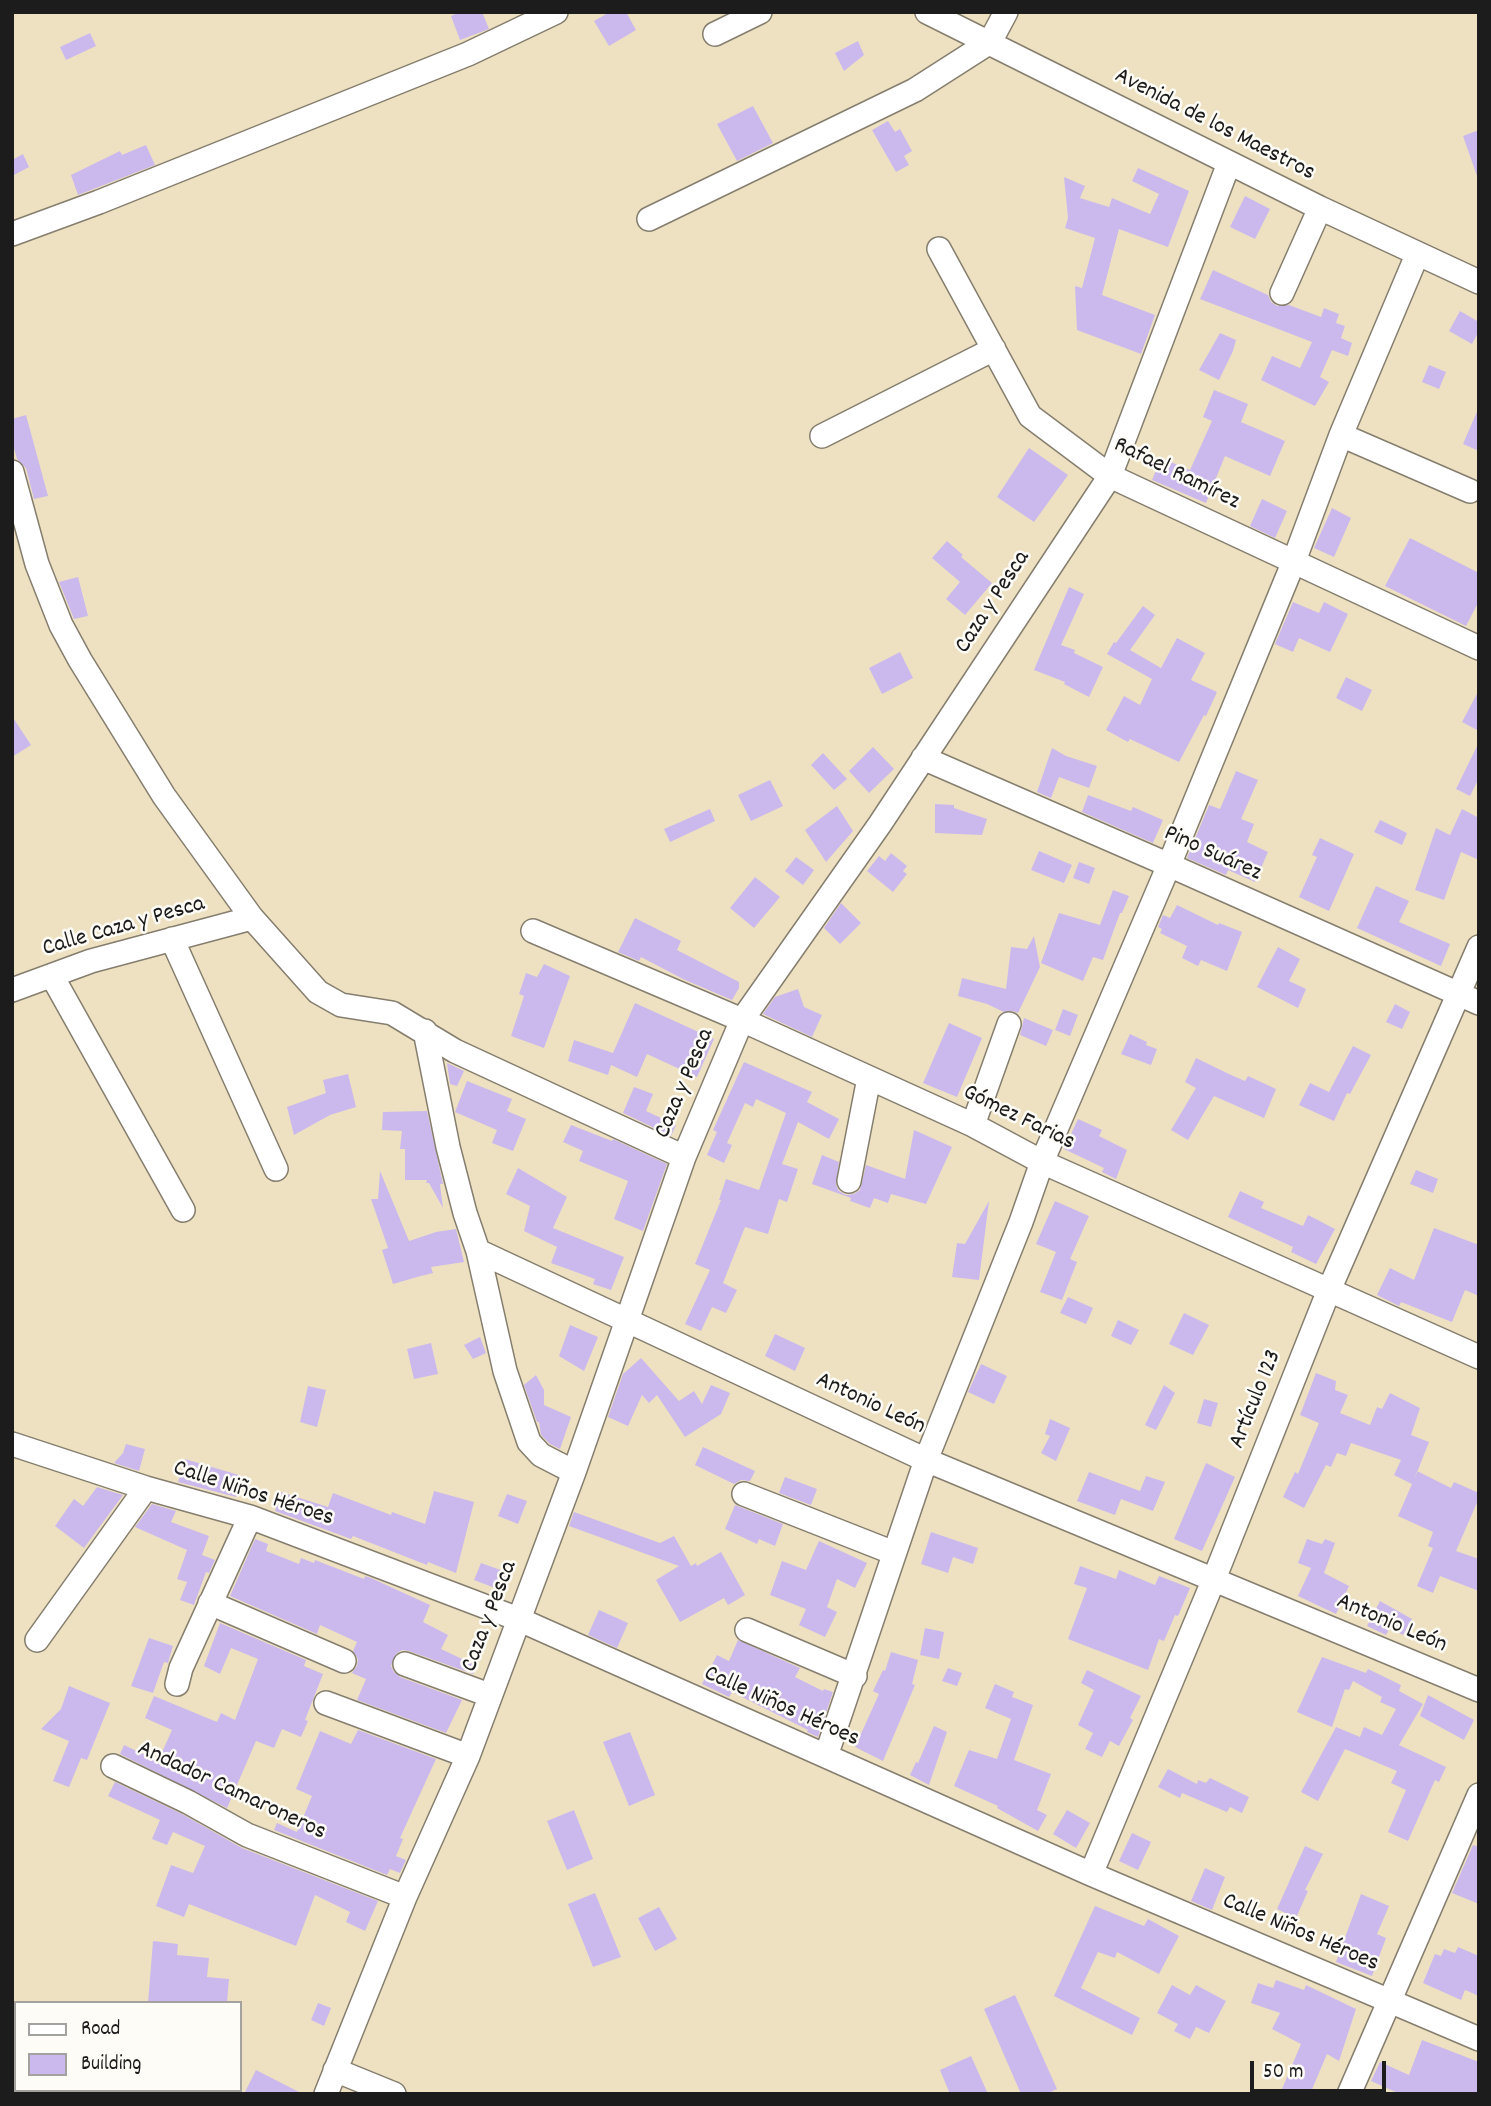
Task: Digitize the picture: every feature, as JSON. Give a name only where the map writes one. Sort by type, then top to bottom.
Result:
[{"type":"street","points":[[12,234],[99,202],[468,54],[556,12]]},
{"type":"street","points":[[715,34],[760,12]]},
{"type":"street","name":"Avenida de los Maestros","points":[[927,12],[1320,208],[1479,282]]},
{"type":"street","points":[[649,219],[915,90],[990,42],[1006,12]]},
{"type":"street","name":"Caza y Pesca","points":[[326,2094],[405,1897],[468,1756],[574,1472],[684,1157],[742,1020],[923,758],[1110,476],[1229,163]]},
{"type":"street","points":[[1282,293],[1320,208]]},
{"type":"street","name":"Rafael Ramírez","points":[[939,249],[1030,416],[1110,476],[1479,648]]},
{"type":"street","points":[[826,1756],[926,1460],[1021,1222],[1042,1161],[1169,864],[1294,561],[1340,435],[1417,255]]},
{"type":"street","points":[[822,436],[994,349]]},
{"type":"street","points":[[1340,435],[1470,491]]},
{"type":"street","points":[[12,472],[37,564],[61,625],[80,660],[164,796],[252,918],[318,992],[341,1005],[392,1013],[454,1051],[684,1157]]},
{"type":"street","name":"Pino Suárez","points":[[923,758],[1469,998]]},
{"type":"street","name":"Calle Caza y Pesca","points":[[12,990],[91,961],[252,918]]},
{"type":"street","name":"Gómez Farias","points":[[533,932],[742,1020],[973,1125],[1042,1161],[1479,1357]]},
{"type":"street","points":[[172,939],[276,1169]]},
{"type":"street","name":"Artículo 123","points":[[1091,1874],[1214,1579],[1329,1290],[1469,998],[1479,947]]},
{"type":"street","points":[[52,976],[183,1210]]},
{"type":"street","points":[[973,1125],[1009,1024]]},
{"type":"street","points":[[425,1031],[448,1147],[478,1251],[505,1371],[529,1441],[541,1455],[574,1472]]},
{"type":"street","points":[[849,1181],[869,1078]]},
{"type":"street","name":"Antonio León","points":[[478,1251],[926,1460],[1479,1689]]},
{"type":"street","name":"Calle Niños Héroes","points":[[12,1444],[146,1488],[250,1517],[518,1619],[1091,1874],[1479,2039]]},
{"type":"street","points":[[37,1640],[146,1488]]},
{"type":"street","points":[[744,1494],[894,1553]]},
{"type":"street","points":[[177,1684],[181,1668],[250,1517]]},
{"type":"street","points":[[210,1603],[344,1661]]},
{"type":"street","points":[[747,1630],[855,1676]]},
{"type":"street","points":[[405,1664],[489,1695]]},
{"type":"street","points":[[326,1703],[468,1756]]},
{"type":"street","name":"Andador Camaroneros","points":[[113,1766],[188,1802],[247,1835],[405,1897]]},
{"type":"street","points":[[1349,2094],[1479,1795]]},
{"type":"street","points":[[335,2070],[394,2094]]},
{"type":"building","points":[[460,12],[482,12],[489,29],[460,40],[451,16]]},
{"type":"building","points":[[610,12],[626,12],[636,30],[609,46],[594,21]]},
{"type":"building","points":[[90,33],[96,46],[66,60],[60,47]]},
{"type":"building","points":[[858,41],[864,55],[844,71],[835,53]]},
{"type":"building","points":[[753,106],[773,143],[737,161],[717,124]]},
{"type":"building","points":[[888,121],[895,132],[900,129],[912,151],[904,156],[909,165],[896,172],[872,130]]},
{"type":"building","points":[[1479,130],[1479,175],[1477,176],[1463,136]]},
{"type":"building","points":[[146,145],[155,165],[78,195],[71,175],[120,151],[122,155]]},
{"type":"building","points":[[23,154],[29,167],[12,176],[12,160]]},
{"type":"building","points":[[1138,168],[1189,191],[1168,247],[1119,229],[1102,295],[1155,315],[1141,354],[1077,330],[1075,286],[1082,288],[1095,238],[1065,228],[1068,218],[1064,177],[1085,186],[1080,198],[1109,207],[1112,198],[1150,214],[1159,194],[1132,181]]},
{"type":"building","points":[[1245,196],[1270,209],[1255,239],[1230,227]]},
{"type":"building","points":[[1213,270],[1268,295],[1271,302],[1277,306],[1289,305],[1321,317],[1324,308],[1339,314],[1336,323],[1345,326],[1341,338],[1352,343],[1348,356],[1332,350],[1320,377],[1329,382],[1315,406],[1261,380],[1272,356],[1300,368],[1312,342],[1200,299]]},
{"type":"building","points":[[1460,311],[1479,322],[1479,331],[1472,344],[1449,331]]},
{"type":"building","points":[[1220,333],[1236,340],[1219,380],[1199,370]]},
{"type":"building","points":[[1429,365],[1446,372],[1439,389],[1422,382]]},
{"type":"building","points":[[1214,390],[1248,404],[1241,422],[1285,441],[1270,476],[1225,456],[1206,503],[1152,480],[1161,458],[1190,470],[1212,421],[1203,417]]},
{"type":"building","points":[[1479,407],[1479,451],[1463,444]]},
{"type":"building","points":[[26,415],[48,496],[34,499],[26,468],[17,459],[12,441],[12,419]]},
{"type":"building","points":[[1029,448],[1068,475],[1034,522],[997,497]]},
{"type":"building","points":[[1262,499],[1287,511],[1275,538],[1250,526]]},
{"type":"building","points":[[1332,508],[1351,518],[1334,557],[1314,548]]},
{"type":"building","points":[[1410,538],[1479,573],[1479,601],[1466,626],[1385,586]]},
{"type":"building","points":[[947,541],[963,555],[961,557],[992,583],[965,615],[946,599],[960,582],[932,558]]},
{"type":"building","points":[[78,577],[88,616],[74,619],[59,582]]},
{"type":"building","points":[[1069,587],[1084,594],[1061,645],[1103,667],[1089,697],[1064,684],[1065,682],[1034,670]]},
{"type":"building","points":[[1293,602],[1319,613],[1324,602],[1348,614],[1330,652],[1299,638],[1293,652],[1275,644]]},
{"type":"building","points":[[1143,606],[1155,615],[1130,650],[1161,668],[1177,638],[1205,653],[1191,680],[1217,692],[1179,762],[1130,739],[1128,742],[1106,730],[1124,696],[1140,705],[1152,679],[1107,654]]},
{"type":"building","points":[[900,652],[913,678],[882,694],[869,668]]},
{"type":"building","points":[[1346,677],[1372,690],[1362,711],[1336,698]]},
{"type":"building","points":[[1479,690],[1479,731],[1462,722]]},
{"type":"building","points":[[12,716],[31,745],[12,757]]},
{"type":"building","points":[[1479,742],[1479,778],[1470,796],[1456,789]]},
{"type":"building","points":[[873,747],[894,769],[869,793],[849,771]]},
{"type":"building","points":[[1052,748],[1066,756],[1097,766],[1089,788],[1059,777],[1051,798],[1037,792]]},
{"type":"building","points":[[823,753],[847,779],[834,790],[811,765]]},
{"type":"building","points":[[1236,771],[1258,780],[1241,819],[1254,824],[1247,842],[1268,852],[1255,882],[1228,870],[1226,875],[1187,858],[1209,805],[1220,809]]},
{"type":"building","points":[[770,780],[783,806],[751,821],[738,795]]},
{"type":"building","points":[[1088,795],[1131,811],[1133,807],[1163,820],[1153,843],[1082,812]]},
{"type":"building","points":[[935,804],[954,805],[954,808],[987,819],[982,835],[935,833]]},
{"type":"building","points":[[837,806],[853,831],[826,862],[805,830]]},
{"type":"building","points":[[710,809],[715,821],[670,842],[664,829]]},
{"type":"building","points":[[1462,809],[1479,818],[1479,860],[1461,852],[1444,900],[1415,890],[1436,828],[1450,835]]},
{"type":"building","points":[[1380,820],[1407,833],[1402,845],[1374,832]]},
{"type":"building","points":[[1320,838],[1354,854],[1329,911],[1299,897],[1317,857],[1312,855]]},
{"type":"building","points":[[1039,851],[1072,865],[1064,883],[1031,870]]},
{"type":"building","points":[[891,853],[907,866],[903,871],[907,874],[893,892],[867,871],[879,856],[885,861]]},
{"type":"building","points":[[796,857],[814,870],[803,885],[785,871]]},
{"type":"building","points":[[1079,862],[1095,868],[1089,884],[1073,878]]},
{"type":"building","points":[[755,877],[780,897],[754,928],[730,908]]},
{"type":"building","points":[[1376,886],[1409,901],[1399,922],[1450,944],[1441,966],[1357,928]]},
{"type":"building","points":[[1113,890],[1129,896],[1103,960],[1093,957],[1083,981],[1041,963],[1059,913],[1100,925]]},
{"type":"building","points":[[841,903],[861,923],[840,944],[824,928]]},
{"type":"building","points":[[1177,905],[1218,925],[1219,923],[1242,932],[1227,971],[1201,960],[1198,966],[1182,958],[1187,946],[1160,933],[1162,929],[1158,927],[1163,915],[1170,918]]},
{"type":"building","points":[[635,918],[681,941],[677,950],[739,982],[739,988],[732,1000],[641,957],[639,961],[618,952]]},
{"type":"building","points":[[1034,936],[1040,967],[1018,1013],[1004,1012],[958,996],[962,978],[1006,989],[1011,947],[1027,949]]},
{"type":"building","points":[[1278,947],[1300,959],[1289,981],[1306,989],[1298,1008],[1257,987]]},
{"type":"building","points":[[544,964],[570,976],[544,1048],[511,1036],[524,996],[519,994],[526,973],[537,977]]},
{"type":"building","points":[[798,989],[804,1007],[822,1015],[812,1037],[763,1014],[775,997]]},
{"type":"building","points":[[635,1003],[714,1039],[697,1077],[647,1054],[637,1077],[611,1065],[608,1075],[568,1061],[574,1040],[613,1053]]},
{"type":"building","points":[[1395,1004],[1410,1012],[1402,1029],[1386,1022]]},
{"type":"building","points":[[1063,1009],[1078,1015],[1070,1036],[1055,1030]]},
{"type":"building","points":[[1024,1018],[1053,1030],[1046,1046],[1020,1035]]},
{"type":"building","points":[[949,1023],[982,1038],[957,1097],[923,1083]]},
{"type":"building","points":[[1130,1034],[1157,1049],[1151,1065],[1121,1054]]},
{"type":"building","points":[[1353,1046],[1371,1055],[1350,1094],[1347,1093],[1334,1121],[1299,1105],[1310,1083],[1329,1092]]},
{"type":"building","points":[[1196,1058],[1245,1081],[1248,1076],[1276,1089],[1264,1118],[1214,1096],[1188,1140],[1171,1130],[1196,1088],[1185,1082]]},
{"type":"building","points":[[744,1062],[812,1092],[807,1102],[839,1119],[829,1139],[798,1122],[782,1164],[798,1169],[787,1202],[779,1199],[768,1234],[745,1227],[723,1283],[737,1290],[726,1313],[712,1307],[701,1331],[685,1324],[710,1270],[695,1264],[721,1200],[726,1179],[759,1190],[786,1113],[756,1099],[753,1107],[745,1103],[727,1143],[732,1145],[724,1163],[707,1155],[717,1132],[713,1130]]},
{"type":"building","points":[[447,1063],[464,1071],[457,1086],[450,1084]]},
{"type":"building","points":[[348,1074],[356,1107],[330,1115],[294,1135],[287,1107],[326,1093],[323,1080]]},
{"type":"building","points":[[467,1081],[512,1099],[507,1111],[526,1119],[513,1151],[492,1143],[497,1130],[455,1112]]},
{"type":"building","points":[[634,1087],[653,1094],[646,1111],[676,1125],[671,1136],[623,1113]]},
{"type":"building","points":[[427,1111],[443,1184],[440,1184],[443,1208],[429,1183],[426,1183],[427,1180],[405,1180],[405,1149],[400,1149],[402,1131],[382,1130],[383,1112]]},
{"type":"building","points":[[1078,1119],[1102,1130],[1099,1136],[1127,1150],[1116,1179],[1102,1172],[1104,1168],[1064,1149]]},
{"type":"building","points":[[571,1125],[612,1141],[613,1139],[667,1164],[643,1231],[614,1219],[628,1181],[579,1161],[583,1151],[563,1142]]},
{"type":"building","points":[[914,1130],[952,1147],[926,1204],[891,1194],[888,1203],[874,1198],[870,1208],[812,1184],[822,1155],[839,1162],[836,1185],[839,1191],[846,1195],[860,1190],[866,1165],[905,1179]]},
{"type":"building","points":[[518,1168],[567,1197],[553,1228],[624,1257],[611,1290],[593,1284],[595,1279],[551,1263],[557,1247],[524,1231],[530,1206],[506,1194]]},
{"type":"building","points":[[1416,1170],[1438,1179],[1433,1193],[1410,1184]]},
{"type":"building","points":[[380,1171],[409,1241],[456,1229],[464,1262],[431,1267],[433,1273],[393,1284],[382,1250],[388,1248],[371,1199],[378,1199]]},
{"type":"building","points":[[1240,1191],[1264,1202],[1261,1208],[1303,1226],[1308,1215],[1335,1229],[1316,1264],[1291,1252],[1293,1247],[1228,1217]]},
{"type":"building","points":[[989,1201],[979,1280],[952,1277],[957,1243],[965,1244]]},
{"type":"building","points":[[1055,1201],[1089,1216],[1070,1259],[1077,1262],[1062,1300],[1040,1292],[1056,1252],[1036,1244]]},
{"type":"building","points":[[1434,1228],[1479,1245],[1479,1296],[1465,1290],[1452,1322],[1401,1302],[1399,1306],[1377,1295],[1390,1268],[1414,1280]]},
{"type":"building","points":[[1068,1297],[1093,1308],[1086,1324],[1060,1313]]},
{"type":"building","points":[[1184,1313],[1209,1325],[1193,1355],[1169,1344]]},
{"type":"building","points":[[1118,1320],[1139,1330],[1131,1345],[1111,1336]]},
{"type":"building","points":[[570,1325],[598,1337],[584,1371],[559,1356]]},
{"type":"building","points":[[775,1334],[805,1348],[795,1371],[765,1356]]},
{"type":"building","points":[[480,1337],[486,1353],[473,1359],[464,1345]]},
{"type":"building","points":[[431,1343],[438,1374],[414,1379],[407,1349]]},
{"type":"building","points":[[641,1358],[679,1401],[694,1391],[702,1404],[711,1385],[730,1393],[721,1414],[685,1437],[657,1395],[649,1403],[642,1395],[628,1426],[608,1417],[623,1374]]},
{"type":"building","points":[[981,1364],[1007,1376],[994,1404],[968,1392]]},
{"type":"building","points":[[1316,1373],[1336,1381],[1335,1390],[1348,1395],[1340,1413],[1370,1425],[1377,1407],[1382,1409],[1390,1393],[1420,1408],[1411,1435],[1429,1442],[1417,1471],[1451,1488],[1454,1482],[1479,1493],[1456,1551],[1479,1559],[1479,1591],[1440,1576],[1433,1593],[1417,1586],[1433,1548],[1428,1546],[1433,1532],[1398,1516],[1412,1484],[1394,1475],[1401,1460],[1351,1443],[1346,1456],[1337,1453],[1331,1467],[1326,1465],[1304,1508],[1283,1497],[1295,1472],[1298,1474],[1319,1423],[1300,1415]]},
{"type":"building","points":[[536,1375],[544,1390],[544,1405],[571,1417],[560,1449],[541,1435],[539,1422],[524,1385]]},
{"type":"building","points":[[1164,1385],[1175,1393],[1156,1430],[1145,1425]]},
{"type":"building","points":[[308,1386],[326,1390],[317,1427],[300,1422]]},
{"type":"building","points":[[1204,1399],[1218,1403],[1211,1427],[1197,1423]]},
{"type":"building","points":[[1050,1419],[1070,1428],[1056,1461],[1041,1453],[1050,1436],[1045,1434]]},
{"type":"building","points":[[126,1444],[145,1449],[139,1471],[114,1463],[123,1453]]},
{"type":"building","points":[[703,1447],[755,1471],[750,1481],[741,1480],[734,1484],[695,1465]]},
{"type":"building","points":[[185,1459],[242,1476],[236,1497],[178,1482]]},
{"type":"building","points":[[1206,1463],[1235,1477],[1202,1551],[1174,1539]]},
{"type":"building","points":[[1089,1472],[1140,1491],[1146,1476],[1165,1482],[1153,1511],[1121,1499],[1115,1515],[1077,1501]]},
{"type":"building","points":[[785,1477],[817,1489],[811,1505],[779,1493]]},
{"type":"building","points":[[97,1487],[123,1495],[84,1548],[55,1526],[74,1499],[83,1506]]},
{"type":"building","points":[[434,1491],[474,1502],[456,1573],[275,1511],[281,1492],[328,1507],[333,1493],[391,1515],[392,1512],[425,1524]]},
{"type":"building","points":[[507,1494],[527,1501],[518,1524],[498,1516]]},
{"type":"building","points":[[152,1504],[176,1511],[171,1522],[209,1536],[202,1555],[215,1560],[209,1573],[206,1572],[194,1605],[180,1600],[187,1582],[177,1579],[187,1550],[135,1527]]},
{"type":"building","points":[[735,1505],[783,1524],[775,1546],[759,1539],[757,1544],[725,1529]]},
{"type":"building","points":[[574,1512],[660,1543],[674,1536],[691,1566],[696,1563],[697,1566],[721,1552],[745,1595],[728,1605],[724,1598],[680,1622],[656,1580],[679,1566],[569,1526]]},
{"type":"building","points":[[931,1532],[978,1548],[973,1564],[953,1557],[948,1573],[921,1564]]},
{"type":"building","points":[[255,1539],[268,1544],[266,1551],[299,1564],[301,1558],[314,1563],[315,1560],[364,1579],[365,1576],[371,1578],[430,1605],[423,1622],[448,1635],[441,1649],[477,1666],[473,1674],[402,1650],[396,1654],[391,1666],[400,1677],[462,1700],[446,1733],[357,1700],[366,1679],[352,1673],[357,1666],[358,1659],[353,1651],[357,1642],[320,1625],[317,1634],[230,1596]]},
{"type":"building","points":[[1307,1539],[1322,1544],[1325,1539],[1335,1543],[1324,1573],[1349,1586],[1336,1614],[1298,1596],[1311,1568],[1298,1563]]},
{"type":"building","points":[[819,1541],[867,1563],[855,1588],[837,1579],[827,1607],[837,1612],[825,1637],[799,1625],[806,1609],[770,1595],[782,1561],[806,1570]]},
{"type":"building","points":[[481,1563],[509,1573],[503,1591],[474,1580]]},
{"type":"building","points":[[1080,1566],[1116,1579],[1119,1570],[1155,1585],[1159,1576],[1190,1588],[1164,1641],[1159,1639],[1148,1670],[1068,1639],[1087,1588],[1074,1584]]},
{"type":"building","points":[[1380,1601],[1412,1619],[1403,1635],[1390,1628],[1386,1635],[1367,1626]]},
{"type":"building","points":[[599,1610],[628,1623],[617,1648],[588,1635]]},
{"type":"building","points":[[220,1623],[306,1660],[304,1666],[323,1674],[301,1737],[282,1729],[274,1748],[256,1741],[227,1808],[120,1754],[124,1745],[158,1761],[172,1730],[145,1718],[154,1696],[217,1722],[221,1713],[235,1720],[258,1659],[231,1648],[220,1674],[204,1666]]},
{"type":"building","points":[[925,1628],[944,1632],[939,1659],[920,1655]]},
{"type":"building","points":[[149,1638],[173,1646],[153,1693],[131,1686]]},
{"type":"building","points":[[738,1640],[800,1668],[795,1677],[823,1691],[833,1692],[818,1737],[732,1692],[729,1697],[702,1684],[717,1655],[729,1661]]},
{"type":"building","points":[[891,1652],[918,1660],[912,1684],[915,1685],[883,1761],[855,1747],[879,1694],[873,1691],[883,1670],[885,1671]]},
{"type":"building","points":[[1322,1657],[1366,1673],[1368,1669],[1401,1685],[1399,1691],[1423,1704],[1399,1745],[1446,1767],[1439,1782],[1435,1780],[1408,1841],[1388,1832],[1406,1790],[1391,1783],[1397,1771],[1345,1749],[1318,1801],[1301,1792],[1336,1727],[1360,1737],[1364,1727],[1382,1735],[1396,1709],[1380,1702],[1382,1697],[1353,1681],[1349,1690],[1345,1689],[1332,1727],[1297,1712]]},
{"type":"building","points":[[948,1668],[962,1673],[957,1686],[942,1681]]},
{"type":"building","points":[[1087,1670],[1141,1696],[1130,1718],[1133,1720],[1119,1746],[1110,1741],[1102,1757],[1085,1749],[1093,1733],[1078,1725],[1094,1690],[1081,1683]]},
{"type":"building","points":[[995,1684],[1014,1692],[1012,1697],[1033,1705],[1014,1760],[1051,1774],[1037,1810],[1047,1815],[1038,1831],[997,1808],[998,1806],[954,1786],[969,1750],[997,1759],[1011,1719],[985,1708]]},
{"type":"building","points":[[69,1686],[110,1703],[87,1760],[81,1758],[69,1787],[53,1781],[69,1741],[41,1729],[61,1709]]},
{"type":"building","points":[[1428,1695],[1474,1720],[1464,1740],[1420,1716]]},
{"type":"building","points":[[934,1726],[947,1732],[929,1785],[910,1775]]},
{"type":"building","points":[[358,1730],[436,1759],[400,1838],[403,1839],[396,1856],[406,1860],[400,1873],[390,1869],[387,1875],[274,1830],[277,1823],[297,1832],[312,1796],[296,1789],[320,1731],[351,1744]]},
{"type":"building","points":[[630,1732],[655,1795],[629,1806],[603,1742]]},
{"type":"building","points":[[1168,1769],[1197,1784],[1198,1780],[1206,1783],[1210,1778],[1249,1797],[1242,1813],[1230,1807],[1227,1812],[1182,1793],[1180,1798],[1158,1787]]},
{"type":"building","points":[[115,1782],[182,1814],[242,1848],[378,1901],[365,1931],[346,1922],[350,1912],[315,1895],[296,1946],[189,1904],[184,1917],[156,1906],[171,1865],[193,1873],[205,1846],[173,1832],[167,1845],[152,1839],[160,1820],[108,1796]]},
{"type":"building","points":[[574,1810],[593,1859],[567,1870],[547,1821]]},
{"type":"building","points":[[1067,1810],[1090,1823],[1076,1848],[1053,1834]]},
{"type":"building","points":[[1132,1833],[1151,1842],[1138,1870],[1119,1861]]},
{"type":"building","points":[[1473,1845],[1479,1847],[1479,1904],[1452,1893]]},
{"type":"building","points":[[1305,1846],[1323,1854],[1305,1890],[1308,1891],[1296,1918],[1277,1909]]},
{"type":"building","points":[[1205,1868],[1225,1877],[1212,1910],[1191,1901]]},
{"type":"building","points":[[595,1893],[621,1957],[593,1967],[568,1904]]},
{"type":"building","points":[[1361,1894],[1389,1906],[1377,1934],[1386,1938],[1372,1976],[1336,1962]]},
{"type":"building","points":[[1095,1906],[1144,1926],[1148,1919],[1179,1936],[1159,1974],[1117,1952],[1115,1958],[1098,1952],[1081,1988],[1140,2018],[1132,2035],[1054,1996]]},
{"type":"building","points":[[659,1907],[677,1939],[655,1951],[638,1918]]},
{"type":"building","points":[[153,1941],[178,1944],[177,1955],[209,1958],[207,1977],[229,1979],[227,2001],[148,2001]]},
{"type":"building","points":[[1458,1947],[1479,1956],[1479,1996],[1465,1990],[1461,2000],[1423,1983],[1435,1954],[1441,1956],[1444,1949],[1455,1953]]},
{"type":"building","points":[[1276,1980],[1304,1990],[1306,1985],[1356,2009],[1339,2061],[1327,2054],[1310,2094],[1294,2094],[1282,2089],[1301,2044],[1272,2029],[1280,2013],[1251,2003],[1258,1983],[1273,1988]]},
{"type":"building","points":[[1172,1985],[1190,1995],[1196,1985],[1226,2001],[1209,2033],[1196,2027],[1190,2039],[1174,2031],[1178,2024],[1157,2013]]},
{"type":"building","points":[[1015,1995],[1057,2089],[1046,2094],[1021,2094],[984,2009]]},
{"type":"building","points":[[318,2003],[331,2008],[324,2026],[311,2020]]},
{"type":"building","points":[[1422,2040],[1479,2062],[1479,2094],[1400,2094],[1371,2081],[1380,2062],[1409,2075]]},
{"type":"building","points":[[971,2056],[988,2094],[950,2094],[940,2070]]},
{"type":"building","points":[[256,2070],[303,2094],[244,2094]]}]
